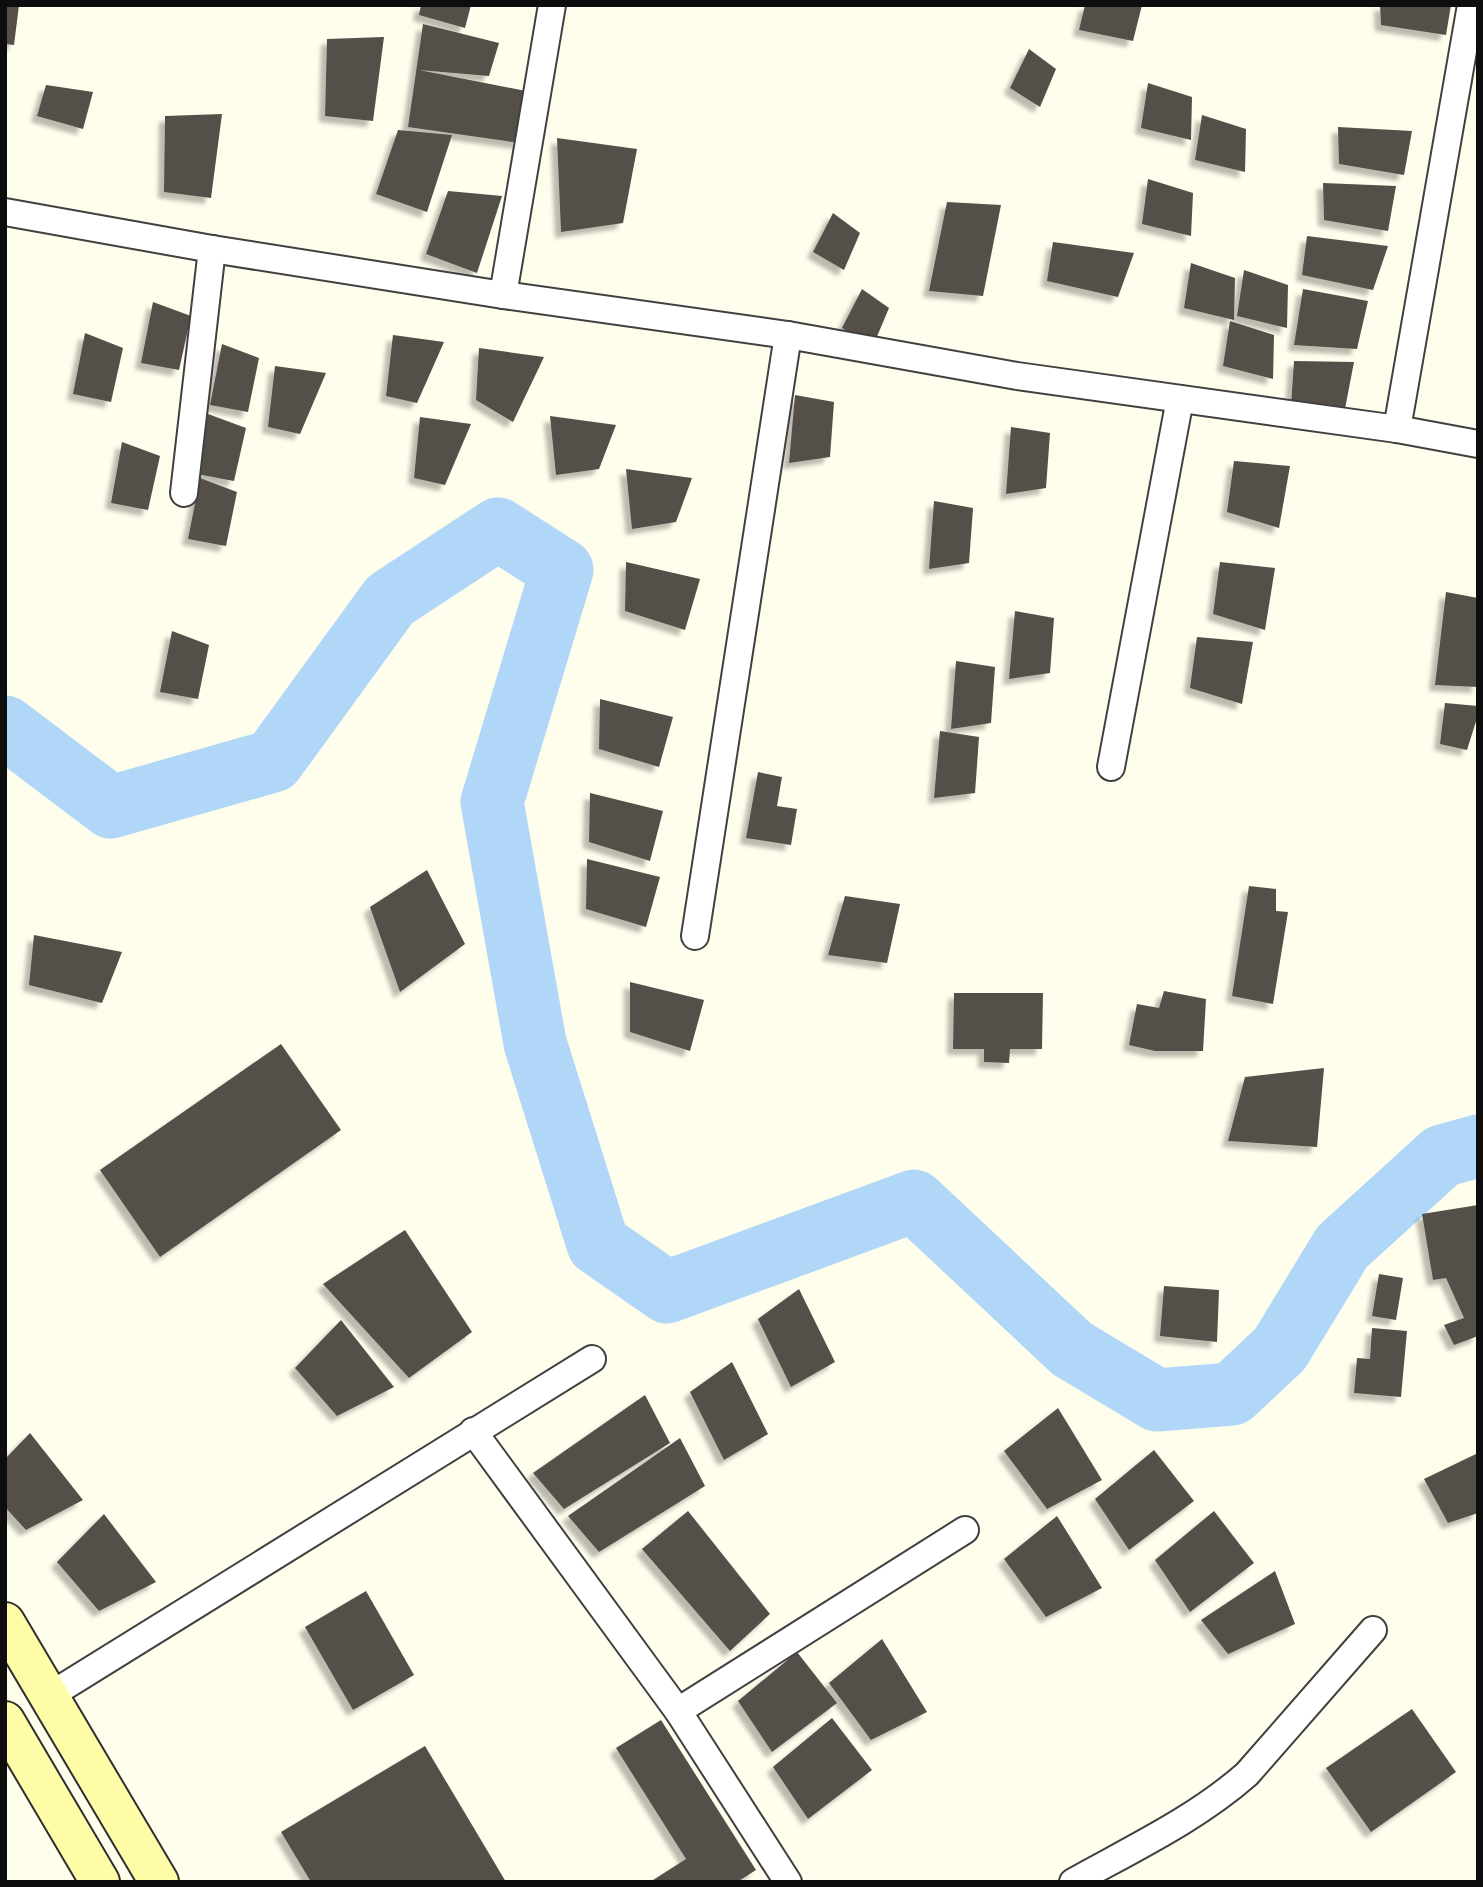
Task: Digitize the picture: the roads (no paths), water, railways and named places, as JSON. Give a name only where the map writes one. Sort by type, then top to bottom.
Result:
[{"type":"street","points":[[503,295],[552,5]]},
{"type":"street","points":[[1397,429],[1471,5]]},
{"type":"street","points":[[5,212],[212,249],[503,295],[788,335],[1017,376],[1397,429],[1478,444]]},
{"type":"street","points":[[184,493],[212,249]]},
{"type":"street","points":[[695,936],[788,335]]},
{"type":"street","points":[[1111,767],[1180,399]]},
{"type":"street","points":[[49,1696],[592,1359]]},
{"type":"street","points":[[473,1431],[678,1711],[788,1882]]},
{"type":"street","points":[[678,1711],[965,1530]]},
{"type":"street","points":[[5,1622],[159,1882]]},
{"type":"street","points":[[1073,1882],[1226,1793],[1247,1774],[1373,1630]]},
{"type":"street","points":[[5,1721],[100,1882]]},
{"type":"waterway","points":[[5,727],[111,807],[273,761],[390,600],[498,529],[562,570],[492,802],[535,1043],[598,1244],[667,1292],[914,1201],[1072,1349],[1157,1400],[1232,1394],[1280,1349],[1342,1247],[1442,1156],[1478,1146]]}]
